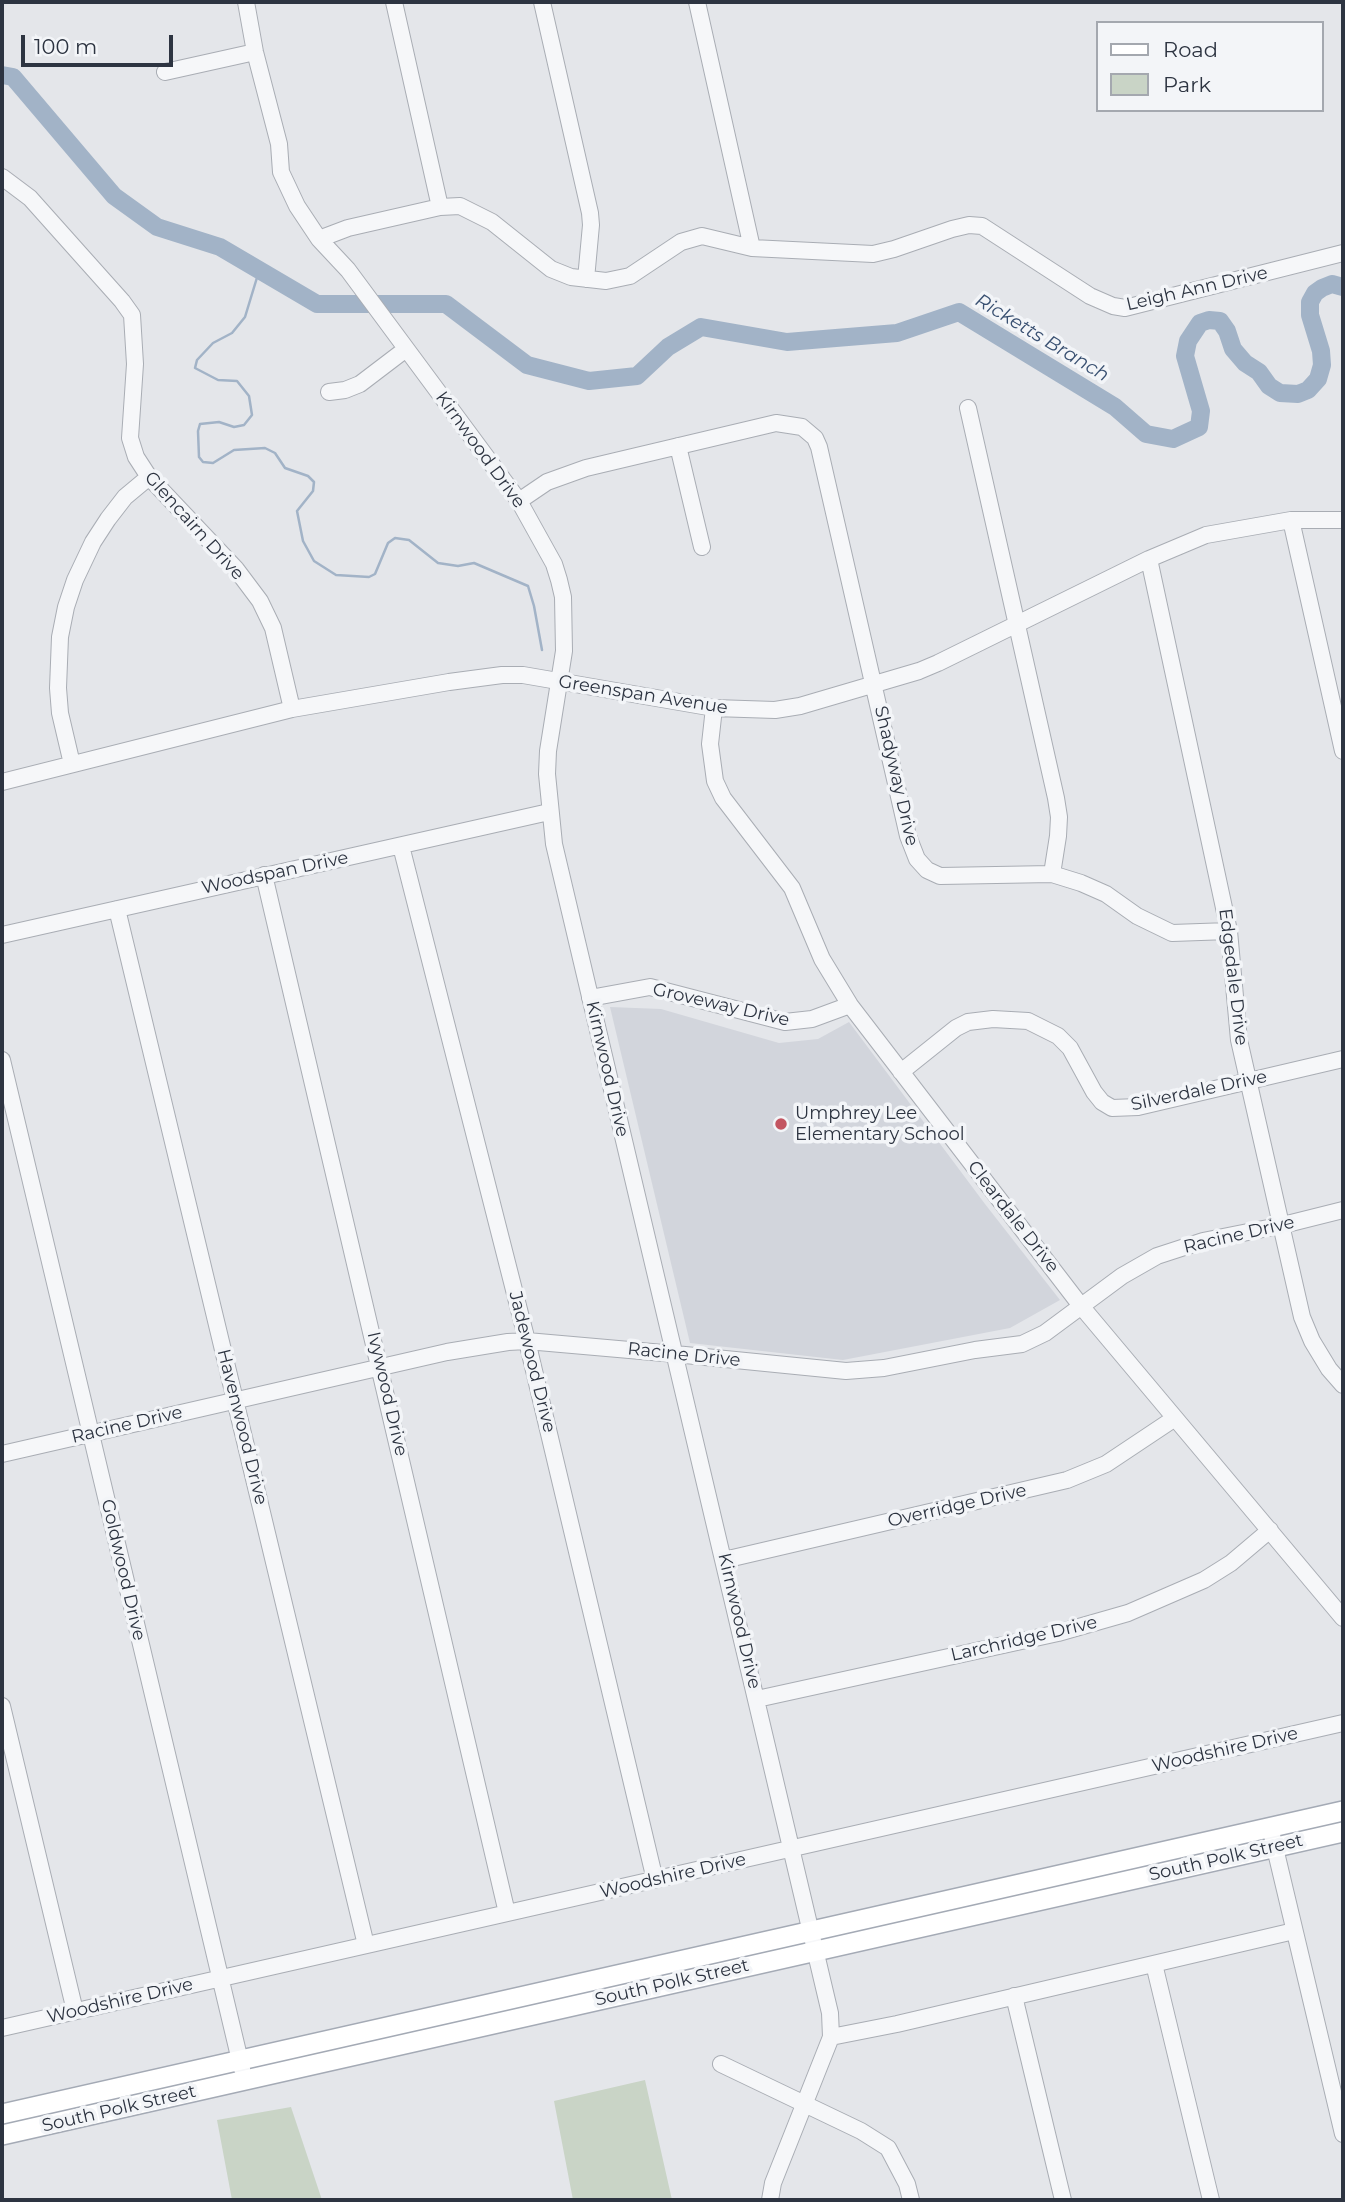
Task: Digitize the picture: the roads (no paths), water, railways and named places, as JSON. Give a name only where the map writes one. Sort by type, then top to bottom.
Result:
[{"type":"main road","name":"South Polk Street","points":[[2,2114],[1343,1811]]},
{"type":"main road","name":"South Polk Street","points":[[2,2135],[1343,1832]]},
{"type":"main road","points":[[550,1990],[554,2010]]},
{"type":"main road","points":[[54,2102],[59,2122]]},
{"type":"street","name":"Kirnwood Drive","points":[[246,2],[255,52],[279,144],[281,172],[297,206],[319,239],[348,270],[519,501],[554,564],[563,597],[564,651],[548,751],[546,789],[554,844],[828,1994],[831,2037],[773,2183],[770,2200]]},
{"type":"street","points":[[394,2],[440,207]]},
{"type":"street","points":[[542,2],[590,213],[586,279]]},
{"type":"street","points":[[697,2],[752,248]]},
{"type":"street","points":[[165,72],[255,52]]},
{"type":"street","name":"Glencairn Drive","points":[[2,177],[30,198],[122,301],[131,315],[135,364],[131,438],[139,464],[236,569],[260,601],[273,628],[292,709]]},
{"type":"street","name":"Leigh Ann Drive","points":[[319,239],[348,228],[440,207],[460,206],[492,222],[551,269],[571,278],[606,281],[630,276],[681,242],[702,236],[752,248],[873,254],[894,250],[952,229],[969,225],[982,226],[1090,296],[1125,308],[1343,253]]},
{"type":"street","points":[[329,392],[360,384],[406,349]]},
{"type":"street","points":[[968,408],[1059,817],[1052,874]]},
{"type":"street","name":"Shadyway Drive","points":[[678,446],[776,423],[792,424],[809,432],[819,447],[911,847],[927,870],[940,876],[954,877],[1052,874],[1106,894],[1137,916],[1172,933],[1229,931]]},
{"type":"street","points":[[519,501],[547,482],[572,472],[678,446],[702,547]]},
{"type":"street","points":[[72,764],[60,713],[58,688],[60,637],[66,607],[93,542],[125,497],[149,477]]},
{"type":"street","points":[[1291,520],[1343,751]]},
{"type":"street","name":"Greenspan Avenue","points":[[2,782],[292,709],[502,675],[523,675],[714,708],[775,710],[800,706],[938,663],[1149,559],[1206,536],[1291,520],[1343,520]]},
{"type":"street","name":"Edgedale Drive","points":[[1149,559],[1229,931],[1238,1028],[1248,1081],[1307,1330],[1329,1369],[1343,1385]]},
{"type":"street","name":"Cleardale Drive","points":[[714,708],[710,744],[715,781],[723,798],[792,888],[822,959],[850,1005],[1081,1306],[1343,1618]]},
{"type":"street","name":"Woodspan Drive","points":[[2,935],[549,812]]},
{"type":"street","name":"Jadewood Drive","points":[[401,846],[527,1341],[655,1880]]},
{"type":"street","name":"Ivywood Drive","points":[[264,875],[507,1913]]},
{"type":"street","name":"Havenwood Drive","points":[[117,909],[366,1945]]},
{"type":"street","name":"Groveway Drive","points":[[590,998],[650,987],[785,1022],[812,1019],[850,1005]]},
{"type":"street","name":"Silverdale Drive","points":[[901,1072],[956,1028],[978,1020],[1028,1021],[1058,1036],[1070,1048],[1094,1092],[1102,1102],[1112,1108],[1138,1107],[1343,1059]]},
{"type":"street","name":"Goldwood Drive","points":[[2,1060],[245,2080]]},
{"type":"street","name":"Racine Drive","points":[[2,1454],[457,1350],[527,1341],[865,1371],[1022,1344],[1045,1333],[1122,1276],[1157,1256],[1203,1241],[1343,1210]]},
{"type":"street","name":"Overridge Drive","points":[[724,1560],[1067,1480],[1106,1464],[1175,1418]]},
{"type":"street","name":"Larchridge Drive","points":[[757,1699],[1058,1633],[1128,1613],[1204,1580],[1231,1563],[1270,1530]]},
{"type":"street","points":[[2,1706],[75,2011]]},
{"type":"street","name":"Woodshire Drive","points":[[2,2028],[1343,1723]]},
{"type":"street","points":[[1270,1827],[1343,2134]]},
{"type":"street","points":[[831,2037],[1294,1931]]},
{"type":"street","points":[[1154,1964],[1211,2200]]},
{"type":"street","points":[[1014,1996],[1063,2200]]},
{"type":"street","points":[[721,2064],[806,2103],[888,2148],[907,2184],[911,2200]]},
{"type":"waterway","name":"Ricketts Branch","points":[[2,75],[13,77],[114,196],[157,227],[220,247],[317,304],[446,304],[527,365],[589,381],[637,376],[668,347],[701,327],[787,342],[897,333],[959,312],[1115,407],[1146,434],[1173,439],[1199,427],[1201,411],[1185,356],[1188,341],[1200,323],[1220,321],[1227,331],[1233,349],[1245,363],[1259,372],[1269,386],[1280,393],[1298,394],[1308,390],[1318,379],[1322,365],[1321,351],[1310,315],[1310,302],[1322,288],[1332,284],[1343,287]]},
{"type":"waterway","points":[[259,271],[245,317],[232,333],[213,343],[197,360],[195,368],[218,380],[237,381],[249,396],[252,415],[244,425],[234,427],[219,422],[200,424],[199,457],[203,462],[213,463],[234,450],[265,448],[275,453],[285,468],[308,476],[314,482],[313,491],[297,511],[303,541],[314,561],[336,575],[369,577],[375,574],[388,543],[395,538],[409,540],[438,563],[458,566],[474,563],[528,586],[542,650]]},
{"type":"place","name":"Umphrey Lee Elementary School","points":[[781,1124]]}]
